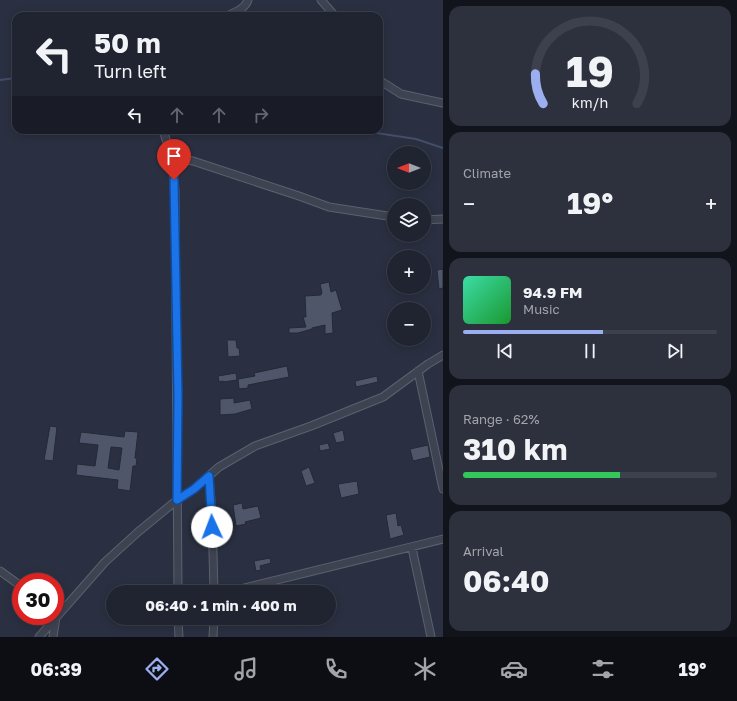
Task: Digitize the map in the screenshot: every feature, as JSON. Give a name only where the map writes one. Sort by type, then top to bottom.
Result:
[{"type":"street","points":[[235,12],[243,8],[247,4],[248,0]]},
{"type":"street","points":[[321,0],[332,12]]},
{"type":"street","points":[[383,83],[401,94],[443,103]]},
{"type":"street","points":[[164,134],[172,158],[175,190],[174,228],[178,397],[178,585]]},
{"type":"street","points":[[172,158],[193,161],[329,208],[387,216]]},
{"type":"street","points":[[431,219],[443,218]]},
{"type":"street","points":[[64,607],[105,562],[138,532],[177,500],[194,489],[219,467],[255,446],[311,426],[383,397],[418,371],[443,355]]},
{"type":"street","points":[[418,371],[443,489]]},
{"type":"street","points":[[209,476],[212,513],[214,585]]},
{"type":"street","points":[[257,585],[412,548],[443,539]]},
{"type":"street","points":[[412,548],[431,637]]},
{"type":"street","points":[[0,571],[12,580]]},
{"type":"street","points":[[39,637],[49,625]]},
{"type":"street","points":[[54,637],[55,625]]},
{"type":"street","points":[[178,625],[179,637]]},
{"type":"street","points":[[213,637],[214,625]]},
{"type":"building","points":[[443,269],[443,288],[439,289],[437,270]]},
{"type":"building","points":[[329,282],[331,292],[336,290],[342,310],[332,313],[333,333],[325,334],[325,325],[298,333],[289,333],[289,328],[306,327],[303,317],[306,317],[305,296],[321,295],[320,284]]},
{"type":"building","points":[[227,340],[236,340],[240,356],[228,357]]},
{"type":"building","points":[[287,366],[289,377],[248,385],[248,388],[239,389],[238,379],[255,376],[254,373]]},
{"type":"building","points":[[236,373],[237,380],[219,382],[218,376]]},
{"type":"building","points":[[377,376],[378,382],[356,387],[355,381]]},
{"type":"building","points":[[234,398],[234,403],[250,400],[252,409],[235,414],[220,415],[220,399]]},
{"type":"building","points":[[50,426],[57,427],[53,461],[44,460]]},
{"type":"building","points":[[343,430],[345,441],[336,443],[333,433]]},
{"type":"building","points":[[125,431],[138,432],[135,458],[137,459],[136,466],[133,466],[130,491],[117,489],[118,480],[76,475],[77,464],[95,466],[98,445],[79,443],[81,432],[124,437]],"holes":[[[111,447],[122,448],[119,470],[108,468]]]},
{"type":"building","points":[[328,443],[330,449],[320,451],[319,445]]},
{"type":"building","points":[[428,445],[430,457],[413,461],[410,449]]},
{"type":"building","points":[[309,467],[315,483],[306,486],[301,471]]},
{"type":"building","points":[[357,481],[359,494],[341,498],[338,484]]},
{"type":"building","points":[[242,503],[243,509],[258,506],[261,518],[236,526],[233,505]]},
{"type":"building","points":[[396,513],[398,526],[401,525],[404,535],[390,539],[386,515]]},
{"type":"building","points":[[270,558],[271,563],[260,566],[261,570],[256,571],[254,561]]},
{"type":"waterway","points":[[0,80],[12,78]]},
{"type":"waterway","points":[[383,134],[416,139],[443,148]]},
{"type":"route","points":[[174,180],[178,397],[177,500],[194,489],[209,476],[212,527]]}]
